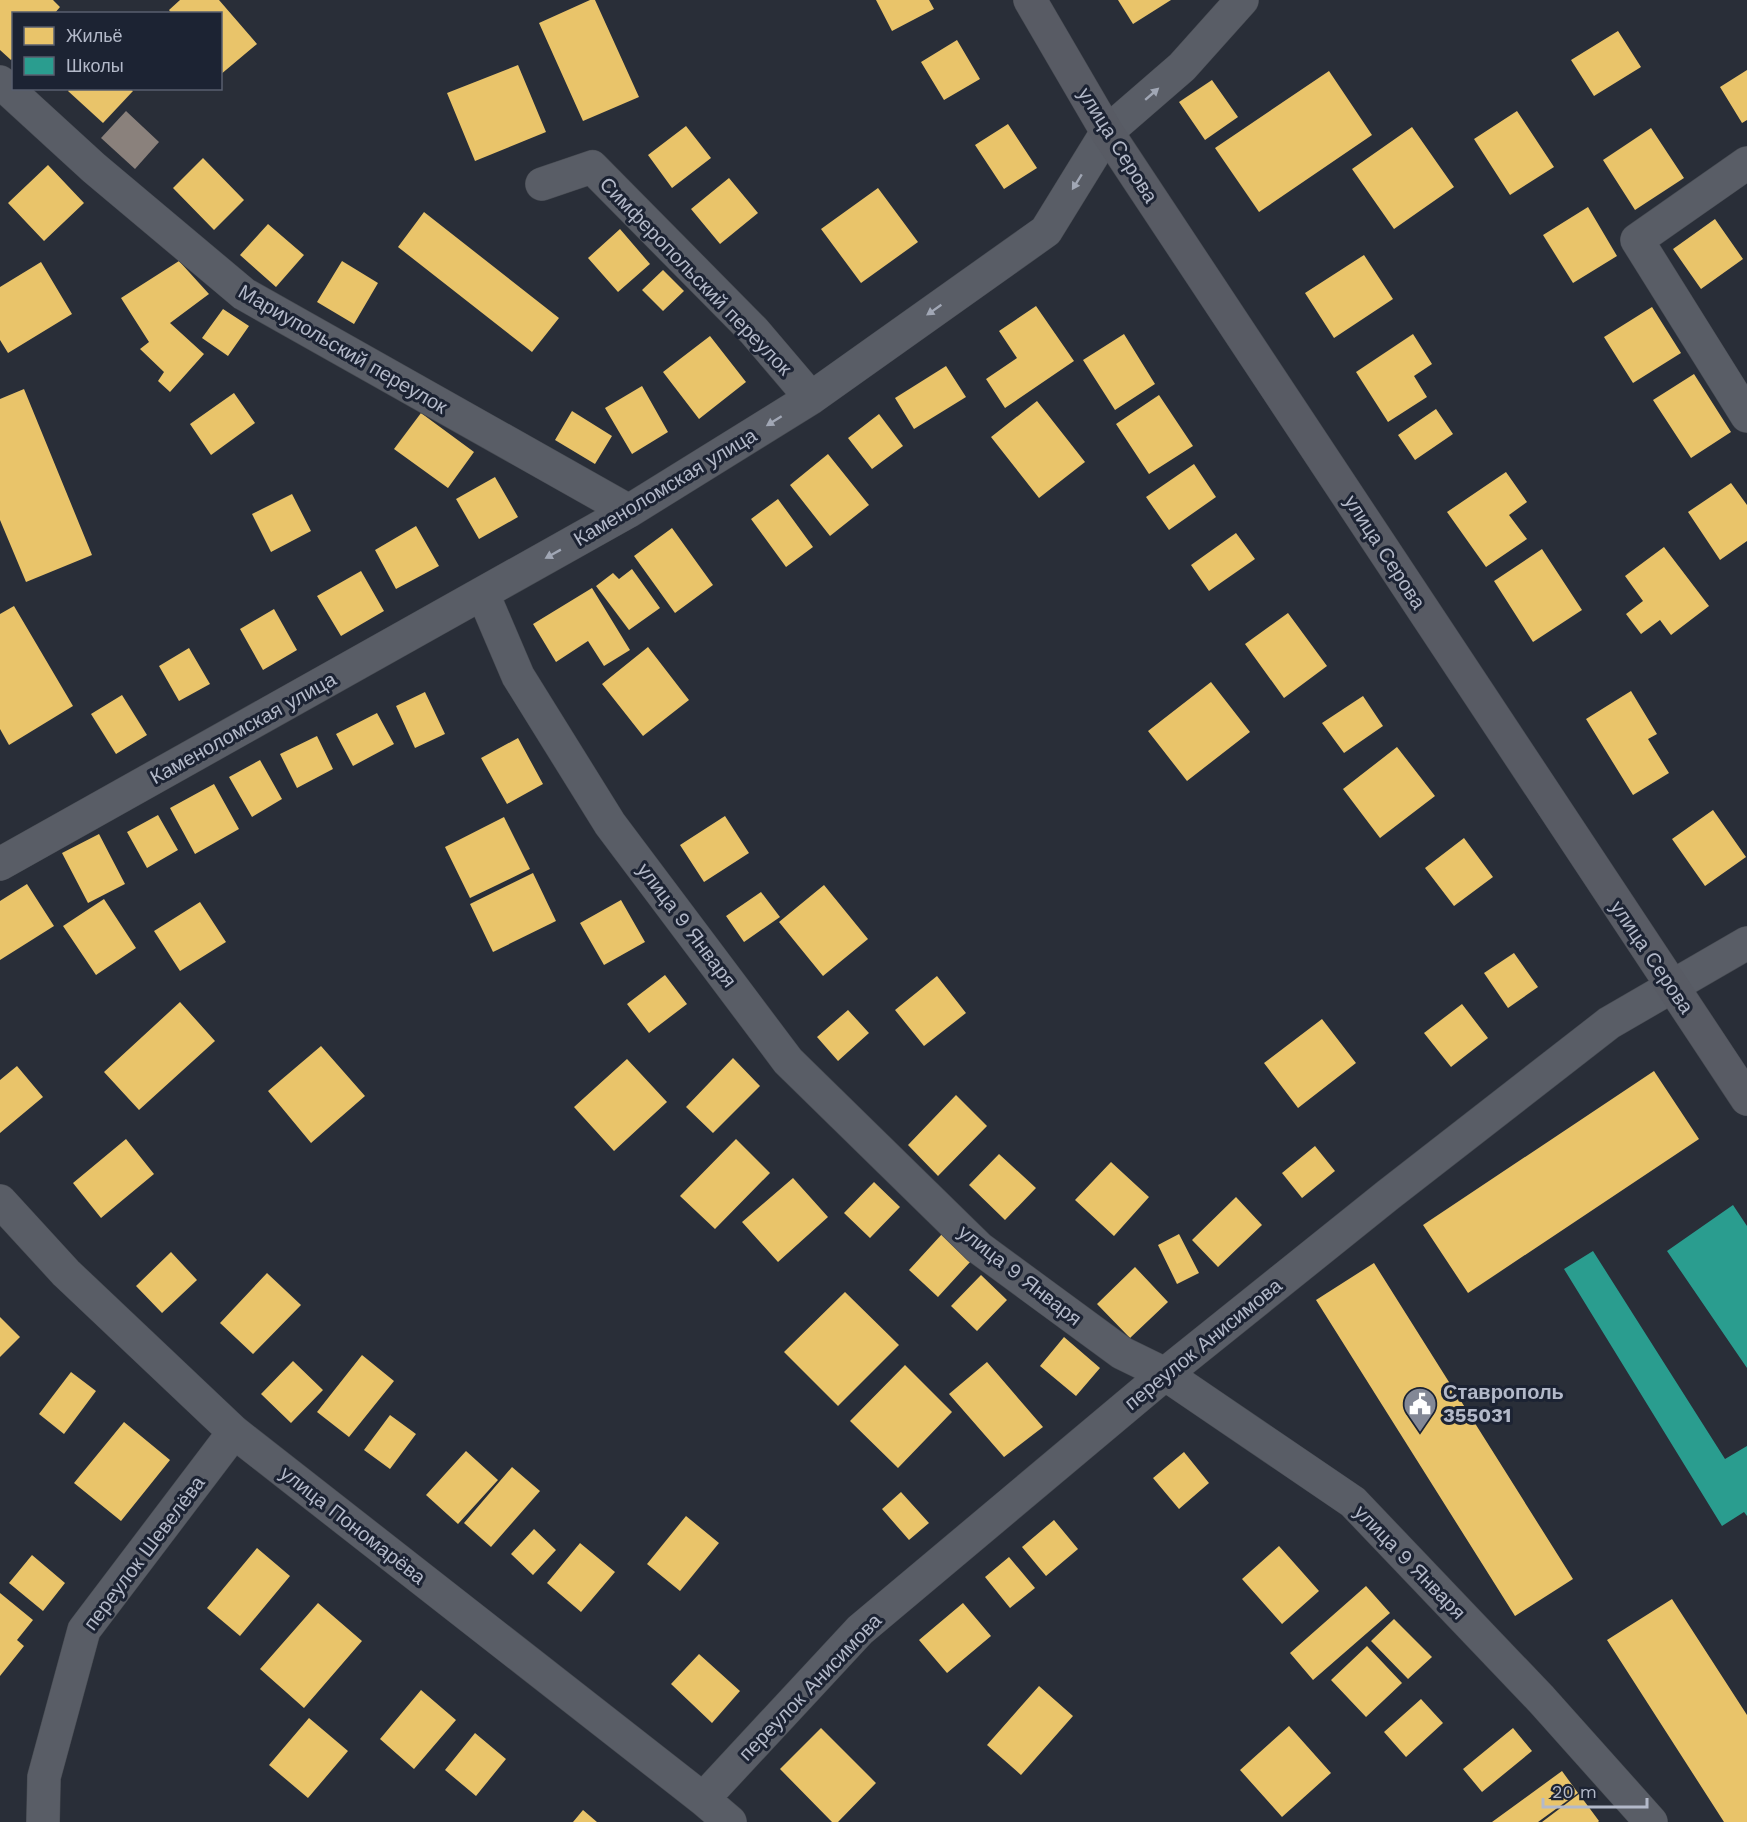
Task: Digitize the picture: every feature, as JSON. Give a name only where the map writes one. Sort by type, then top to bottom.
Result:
[{"type":"main road","name":"улица Серова","points":[[1030,0],[1107,132],[1747,1099]]},
{"type":"street","name":"Каменоломская улица","points":[[0,864],[629,511],[811,398],[1046,231],[1107,132],[1182,67],[1242,0]]},
{"type":"street","name":"Мариупольский переулок","points":[[0,82],[94,168],[244,294],[629,511]]},
{"type":"street","points":[[1747,164],[1637,240],[1747,416]]},
{"type":"street","name":"Симферопольский переулок","points":[[542,184],[592,166],[754,331],[811,398]]},
{"type":"street","name":"улица 9 Января","points":[[483,594],[518,676],[610,824],[788,1061],[979,1248],[1122,1353],[1165,1374],[1353,1502],[1541,1699],[1651,1822]]},
{"type":"street","name":"переулок Анисимова","points":[[703,1799],[860,1630],[1165,1374],[1388,1195],[1600,1030],[1747,943]]},
{"type":"street","name":"улица Пономарёва","points":[[0,1201],[66,1273],[234,1432],[730,1822]]},
{"type":"street","name":"переулок Шевелёва","points":[[43,1822],[44,1777],[84,1630],[234,1432]]},
{"type":"building: Жильё","points":[[0,0],[53,0],[60,7],[56,12],[12,12],[12,59],[0,50]]},
{"type":"building: Жильё","points":[[180,0],[219,0],[257,44],[222,73],[222,12],[170,12],[169,10]]},
{"type":"building: Жильё","points":[[590,0],[595,0],[639,97],[583,121],[539,23]]},
{"type":"building: Жильё","points":[[876,0],[929,0],[934,9],[892,31]]},
{"type":"building: Жильё","points":[[1118,0],[1171,0],[1133,24]]},
{"type":"building: Жильё","points":[[1618,31],[1641,67],[1594,96],[1571,60]]},
{"type":"building: Жильё","points":[[957,40],[980,79],[944,100],[921,62]]},
{"type":"building: Жильё","points":[[518,65],[546,132],[475,161],[447,93]]},
{"type":"building: Жильё","points":[[1747,70],[1747,120],[1742,123],[1720,87]]},
{"type":"building: Жильё","points":[[1329,71],[1372,135],[1259,212],[1215,148]]},
{"type":"building: Жильё","points":[[1212,80],[1238,117],[1205,140],[1179,102]]},
{"type":"building: Жильё","points":[[132,90],[133,91],[103,123],[68,91]]},
{"type":"building: Жильё","points":[[1517,111],[1554,167],[1510,195],[1474,139]]},
{"type":"building: Жильё","points":[[1008,124],[1037,168],[1004,189],[975,145]]},
{"type":"building: Жильё","points":[[686,126],[711,158],[672,188],[648,155]]},
{"type":"building: Жильё","points":[[1412,127],[1454,187],[1394,229],[1352,169]]},
{"type":"building: Жильё","points":[[1651,128],[1684,178],[1635,210],[1603,160]]},
{"type":"building: Жильё","points":[[203,158],[244,200],[214,230],[173,188]]},
{"type":"building: Жильё","points":[[48,165],[84,203],[44,241],[8,203]]},
{"type":"building: Жильё","points":[[729,178],[758,213],[720,244],[691,209]]},
{"type":"building: Жильё","points":[[878,188],[918,242],[861,283],[821,229]]},
{"type":"building: Жильё","points":[[1588,207],[1617,256],[1573,283],[1543,235]]},
{"type":"building: Жильё","points":[[424,212],[559,318],[532,352],[398,247]]},
{"type":"building: Жильё","points":[[1715,219],[1743,259],[1701,289],[1673,249]]},
{"type":"building: Жильё","points":[[268,224],[304,255],[276,287],[240,255]]},
{"type":"building: Жильё","points":[[620,229],[650,264],[618,292],[588,258]]},
{"type":"building: Жильё","points":[[1364,255],[1393,299],[1334,338],[1305,293]]},
{"type":"building: Жильё","points":[[179,261],[209,294],[170,323],[204,354],[170,392],[158,381],[164,372],[140,349],[149,342],[121,298]]},
{"type":"building: Жильё","points":[[342,261],[378,283],[354,324],[317,302]]},
{"type":"building: Жильё","points":[[41,262],[72,314],[8,353],[0,340],[0,287]]},
{"type":"building: Жильё","points":[[663,270],[684,291],[663,311],[642,290]]},
{"type":"building: Жильё","points":[[1036,306],[1074,361],[1005,408],[986,379],[1017,358],[999,331]]},
{"type":"building: Жильё","points":[[1652,307],[1681,353],[1633,383],[1604,337]]},
{"type":"building: Жильё","points":[[223,309],[249,326],[228,356],[202,338]]},
{"type":"building: Жильё","points":[[1124,334],[1155,384],[1115,410],[1083,360]]},
{"type":"building: Жильё","points":[[1413,334],[1432,364],[1414,376],[1427,397],[1388,422],[1356,372]]},
{"type":"building: Жильё","points":[[710,336],[746,382],[699,419],[663,372]]},
{"type":"building: Жильё","points":[[946,366],[966,397],[914,429],[895,398]]},
{"type":"building: Жильё","points":[[1694,374],[1731,432],[1691,458],[1653,400]]},
{"type":"building: Жильё","points":[[642,386],[668,432],[632,454],[605,408]]},
{"type":"building: Жильё","points":[[24,389],[92,555],[26,582],[0,520],[0,399]]},
{"type":"building: Жильё","points":[[234,393],[255,423],[211,455],[190,424]]},
{"type":"building: Жильё","points":[[1159,395],[1193,446],[1149,474],[1116,424]]},
{"type":"building: Жильё","points":[[1037,401],[1085,462],[1039,498],[991,437]]},
{"type":"building: Жильё","points":[[1436,409],[1453,434],[1415,460],[1398,435]]},
{"type":"building: Жильё","points":[[572,411],[612,436],[595,464],[555,440]]},
{"type":"building: Жильё","points":[[421,413],[474,452],[448,488],[394,449]]},
{"type":"building: Жильё","points":[[879,414],[903,446],[872,469],[848,438]]},
{"type":"building: Жильё","points":[[828,454],[869,505],[830,536],[790,485]]},
{"type":"building: Жильё","points":[[1194,464],[1216,497],[1169,530],[1146,497]]},
{"type":"building: Жильё","points":[[1506,472],[1527,502],[1509,515],[1527,539],[1486,567],[1447,512]]},
{"type":"building: Жильё","points":[[495,477],[518,517],[479,539],[456,499]]},
{"type":"building: Жильё","points":[[1731,483],[1747,505],[1747,541],[1720,560],[1688,512]]},
{"type":"building: Жильё","points":[[292,494],[311,531],[271,552],[252,514]]},
{"type":"building: Жильё","points":[[778,499],[813,547],[786,567],[751,519]]},
{"type":"building: Жильё","points":[[416,526],[439,566],[396,589],[375,550]]},
{"type":"building: Жильё","points":[[672,528],[713,585],[675,613],[634,556]]},
{"type":"building: Жильё","points":[[1236,533],[1255,559],[1209,591],[1191,565]]},
{"type":"building: Жильё","points":[[1664,547],[1709,606],[1671,635],[1660,620],[1641,634],[1626,614],[1643,601],[1625,576]]},
{"type":"building: Жильё","points":[[1542,549],[1582,610],[1533,642],[1494,581]]},
{"type":"building: Жильё","points":[[632,569],[660,608],[629,630],[596,586],[613,573],[619,579]]},
{"type":"building: Жильё","points":[[361,571],[384,611],[341,636],[317,596]]},
{"type":"building: Жильё","points":[[592,588],[630,650],[604,666],[588,641],[556,662],[533,624]]},
{"type":"building: Жильё","points":[[14,606],[73,706],[9,745],[0,729],[0,614]]},
{"type":"building: Жильё","points":[[274,609],[297,650],[263,670],[240,629]]},
{"type":"building: Жильё","points":[[1288,613],[1327,666],[1284,698],[1245,644]]},
{"type":"building: Жильё","points":[[648,647],[689,700],[643,736],[602,684]]},
{"type":"building: Жильё","points":[[189,648],[210,684],[179,701],[159,666]]},
{"type":"building: Жильё","points":[[1211,682],[1250,732],[1187,781],[1148,731]]},
{"type":"building: Жильё","points":[[1631,691],[1657,734],[1648,739],[1669,773],[1633,795],[1586,719]]},
{"type":"building: Жильё","points":[[425,692],[445,734],[415,748],[396,706]]},
{"type":"building: Жильё","points":[[122,695],[147,735],[116,754],[91,714]]},
{"type":"building: Жильё","points":[[1363,696],[1383,726],[1344,753],[1322,723]]},
{"type":"building: Жильё","points":[[377,713],[394,744],[353,766],[336,734]]},
{"type":"building: Жильё","points":[[317,736],[333,769],[297,788],[280,754]]},
{"type":"building: Жильё","points":[[518,738],[543,784],[507,804],[481,758]]},
{"type":"building: Жильё","points":[[1397,747],[1435,796],[1380,838],[1343,789]]},
{"type":"building: Жильё","points":[[260,760],[282,799],[252,817],[229,777]]},
{"type":"building: Жильё","points":[[214,784],[239,829],[195,854],[170,808]]},
{"type":"building: Жильё","points":[[1713,810],[1746,857],[1705,886],[1672,839]]},
{"type":"building: Жильё","points":[[158,815],[178,850],[147,868],[127,832]]},
{"type":"building: Жильё","points":[[725,816],[749,853],[704,882],[680,845]]},
{"type":"building: Жильё","points":[[504,817],[530,869],[470,898],[445,847]]},
{"type":"building: Жильё","points":[[99,834],[125,884],[88,903],[62,853]]},
{"type":"building: Жильё","points":[[1464,838],[1493,877],[1454,906],[1425,868]]},
{"type":"building: Жильё","points":[[533,873],[556,921],[493,952],[470,904]]},
{"type":"building: Жильё","points":[[27,884],[54,926],[0,960],[0,901]]},
{"type":"building: Жильё","points":[[824,885],[868,939],[823,976],[779,922]]},
{"type":"building: Жильё","points":[[761,892],[780,917],[744,942],[726,916]]},
{"type":"building: Жильё","points":[[104,899],[136,948],[96,975],[63,926]]},
{"type":"building: Жильё","points":[[621,900],[645,942],[604,965],[580,923]]},
{"type":"building: Жильё","points":[[200,902],[226,942],[180,971],[154,931]]},
{"type":"building: Жильё","points":[[1514,953],[1538,987],[1508,1008],[1484,973]]},
{"type":"building: Жильё","points":[[665,975],[687,1004],[649,1033],[627,1004]]},
{"type":"building: Жильё","points":[[937,976],[966,1013],[924,1046],[895,1010]]},
{"type":"building: Жильё","points":[[180,1002],[215,1041],[139,1110],[104,1072]]},
{"type":"building: Жильё","points":[[1462,1004],[1488,1038],[1451,1067],[1424,1033]]},
{"type":"building: Жильё","points":[[848,1010],[869,1033],[838,1061],[817,1037]]},
{"type":"building: Жильё","points":[[1322,1019],[1356,1063],[1298,1108],[1264,1063]]},
{"type":"building: Жильё","points":[[321,1046],[365,1096],[311,1143],[268,1091]]},
{"type":"building: Жильё","points":[[733,1058],[760,1086],[713,1133],[686,1107]]},
{"type":"building: Жильё","points":[[627,1059],[667,1102],[614,1151],[574,1107]]},
{"type":"building: Жильё","points":[[17,1066],[43,1097],[0,1133],[0,1080]]},
{"type":"building: Жильё","points":[[1654,1071],[1699,1139],[1468,1293],[1423,1225]]},
{"type":"building: Жильё","points":[[956,1095],[987,1126],[938,1176],[908,1145]]},
{"type":"building: Жильё","points":[[126,1139],[154,1174],[101,1218],[73,1183]]},
{"type":"building: Жильё","points":[[736,1139],[770,1173],[715,1229],[680,1196]]},
{"type":"building: Жильё","points":[[1315,1146],[1335,1171],[1302,1198],[1282,1173]]},
{"type":"building: Жильё","points":[[999,1154],[1036,1188],[1005,1220],[969,1185]]},
{"type":"building: Жильё","points":[[1111,1162],[1149,1197],[1114,1236],[1075,1200]]},
{"type":"building: Жильё","points":[[793,1178],[828,1217],[778,1262],[742,1222]]},
{"type":"building: Жильё","points":[[874,1182],[900,1207],[870,1238],[844,1213]]},
{"type":"building: Жильё","points":[[1236,1197],[1262,1225],[1218,1267],[1192,1240]]},
{"type":"building: Жильё","points":[[942,1234],[971,1261],[938,1297],[909,1270]]},
{"type":"building: Жильё","points":[[1179,1234],[1199,1273],[1177,1284],[1158,1245]]},
{"type":"building: Жильё","points":[[171,1252],[197,1280],[162,1313],[136,1286]]},
{"type":"building: Жильё","points":[[1374,1263],[1573,1579],[1515,1616],[1316,1300]]},
{"type":"building: Жильё","points":[[1135,1267],[1168,1302],[1130,1338],[1097,1304]]},
{"type":"building: Жильё","points":[[267,1273],[301,1305],[253,1354],[220,1323]]},
{"type":"building: Жильё","points":[[981,1275],[1007,1300],[977,1331],[951,1306]]},
{"type":"building: Жильё","points":[[845,1292],[899,1345],[838,1406],[784,1352]]},
{"type":"building: Жильё","points":[[0,1317],[20,1337],[0,1357]]},
{"type":"building: Жильё","points":[[1064,1337],[1100,1368],[1076,1396],[1040,1366]]},
{"type":"building: Жильё","points":[[362,1355],[394,1381],[349,1437],[317,1412]]},
{"type":"building: Жильё","points":[[293,1361],[323,1390],[291,1423],[261,1394]]},
{"type":"building: Жильё","points":[[987,1362],[1043,1427],[1004,1457],[949,1394]]},
{"type":"building: Жильё","points":[[905,1365],[952,1412],[898,1468],[850,1421]]},
{"type":"building: Жильё","points":[[71,1372],[96,1391],[64,1434],[39,1414]]},
{"type":"building: Жильё","points":[[390,1415],[416,1434],[390,1469],[364,1450]]},
{"type":"building: Жильё","points":[[124,1422],[170,1460],[121,1521],[74,1483]]},
{"type":"building: Жильё","points":[[466,1451],[498,1480],[458,1524],[426,1495]]},
{"type":"building: Жильё","points":[[1184,1452],[1209,1483],[1179,1509],[1153,1478]]},
{"type":"building: Жильё","points":[[512,1467],[540,1491],[491,1547],[464,1523]]},
{"type":"building: Жильё","points":[[901,1492],[929,1523],[909,1540],[882,1509]]},
{"type":"building: Жильё","points":[[686,1516],[719,1543],[680,1591],[647,1564]]},
{"type":"building: Жильё","points":[[1054,1520],[1078,1549],[1046,1576],[1022,1547]]},
{"type":"building: Жильё","points":[[534,1529],[556,1550],[533,1575],[511,1554]]},
{"type":"building: Жильё","points":[[580,1543],[615,1572],[581,1612],[547,1583]]},
{"type":"building: Жильё","points":[[1279,1546],[1319,1591],[1282,1624],[1242,1579]]},
{"type":"building: Жильё","points":[[257,1548],[290,1576],[240,1636],[207,1608]]},
{"type":"building: Жильё","points":[[32,1555],[65,1583],[43,1611],[9,1583]]},
{"type":"building: Жильё","points":[[1009,1557],[1035,1588],[1010,1608],[985,1577]]},
{"type":"building: Жильё","points":[[1366,1586],[1390,1613],[1313,1680],[1290,1653]]},
{"type":"building: Жильё","points":[[0,1593],[33,1620],[17,1640],[24,1646],[0,1676]]},
{"type":"building: Жильё","points":[[1672,1599],[1747,1715],[1747,1822],[1724,1822],[1607,1640]]},
{"type":"building: Жильё","points":[[318,1603],[362,1641],[304,1708],[260,1669]]},
{"type":"building: Жильё","points":[[963,1603],[991,1636],[947,1673],[919,1640]]},
{"type":"building: Жильё","points":[[1394,1619],[1432,1657],[1408,1679],[1371,1641]]},
{"type":"building: Жильё","points":[[1367,1646],[1402,1683],[1366,1717],[1331,1680]]},
{"type":"building: Жильё","points":[[699,1654],[740,1691],[712,1723],[671,1684]]},
{"type":"building: Жильё","points":[[1039,1686],[1073,1716],[1021,1775],[987,1745]]},
{"type":"building: Жильё","points":[[421,1690],[456,1720],[414,1769],[380,1739]]},
{"type":"building: Жильё","points":[[1421,1699],[1443,1723],[1406,1757],[1384,1732]]},
{"type":"building: Жильё","points":[[309,1718],[348,1751],[308,1798],[269,1765]]},
{"type":"building: Жильё","points":[[1289,1726],[1331,1773],[1282,1817],[1240,1770]]},
{"type":"building: Жильё","points":[[821,1728],[876,1783],[838,1822],[832,1822],[780,1769]]},
{"type":"building: Жильё","points":[[1513,1728],[1532,1751],[1482,1792],[1463,1769]]},
{"type":"building: Жильё","points":[[475,1733],[506,1759],[476,1796],[445,1770]]},
{"type":"building: Жильё","points":[[1562,1771],[1578,1793],[1538,1822],[1492,1822]]},
{"type":"building: Жильё","points":[[1579,1794],[1598,1822],[1542,1822]]},
{"type":"building: Жильё","points":[[583,1810],[597,1822],[573,1822]]},
{"type":"building: Школы","points":[[1733,1205],[1747,1226],[1747,1368],[1667,1251]]},
{"type":"building: Школы","points":[[1593,1251],[1725,1459],[1747,1446],[1747,1516],[1744,1512],[1722,1526],[1564,1269]]},
{"type":"building: Промзона","points":[[126,111],[159,142],[135,169],[101,138]]},
{"type":"place","name":"Ставрополь 355031","points":[[1420,1433]]}]
